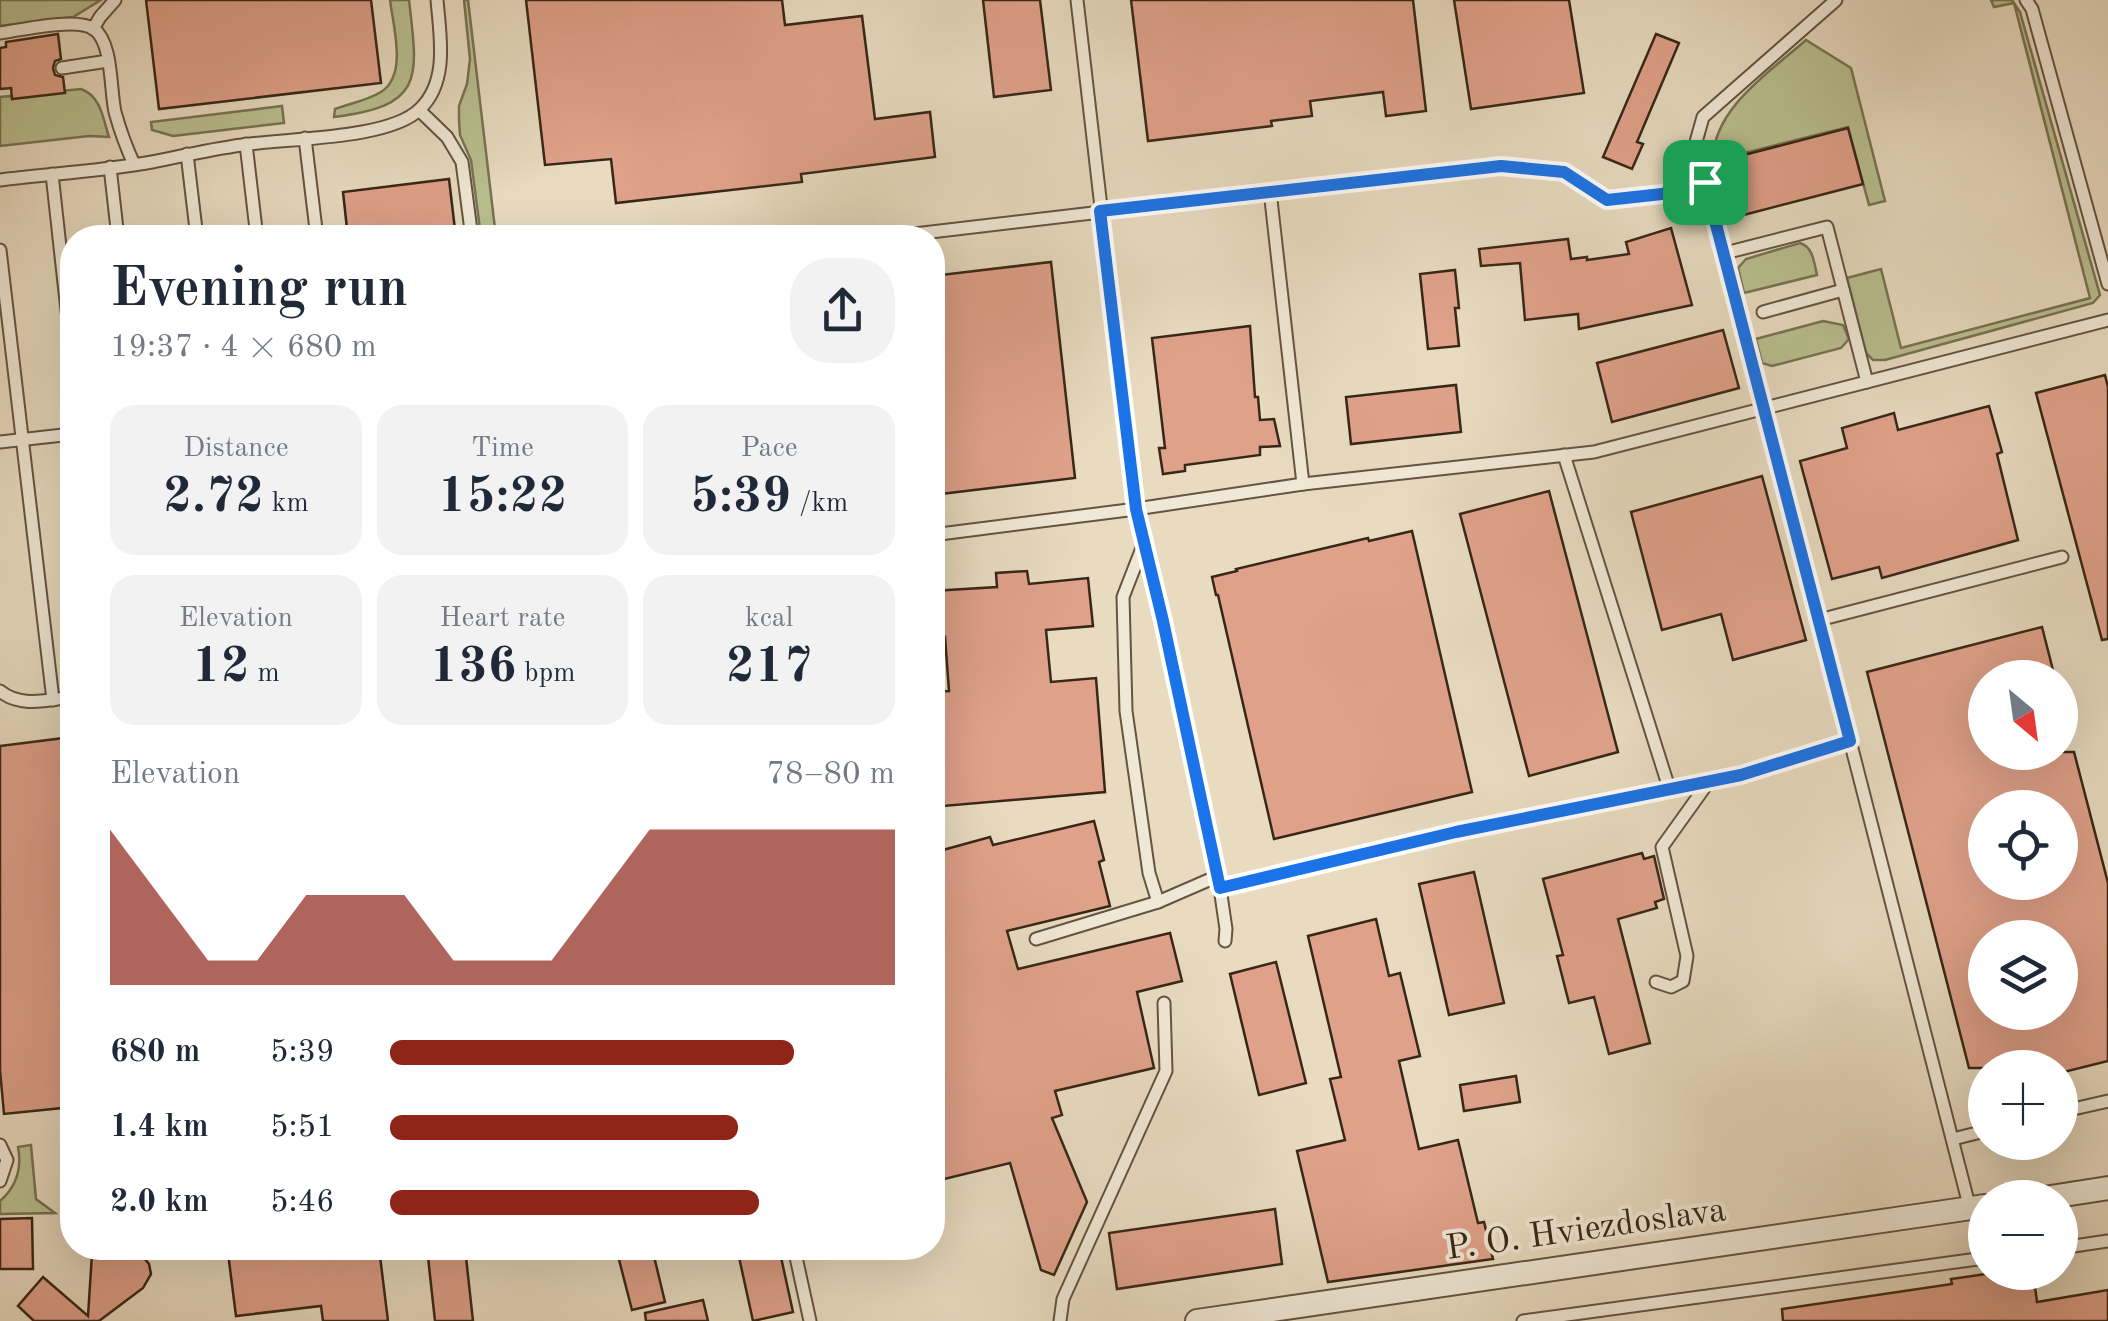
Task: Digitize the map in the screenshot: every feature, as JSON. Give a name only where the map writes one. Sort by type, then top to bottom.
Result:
[{"type":"street","points":[[2078,1193],[2108,1188]]},
{"type":"street","name":"P. O. Hviezdoslava","points":[[1197,1321],[1968,1209]]},
{"type":"lane","points":[[93,28],[115,0]]},
{"type":"lane","points":[[0,180],[371,130],[404,121],[428,99],[437,80],[442,50],[437,0]]},
{"type":"lane","points":[[1076,0],[1136,509],[1219,882],[1226,941]]},
{"type":"lane","points":[[1836,0],[1703,118],[1694,149],[1725,254],[1953,1139],[1968,1182]]},
{"type":"lane","points":[[2026,0],[2032,9],[2108,284]]},
{"type":"lane","points":[[0,33],[74,24],[93,28],[104,42],[114,105],[134,164]]},
{"type":"lane","points":[[62,68],[108,61]]},
{"type":"lane","points":[[419,110],[456,148],[462,162],[470,225]]},
{"type":"lane","points":[[305,138],[315,225]]},
{"type":"lane","points":[[246,144],[255,225]]},
{"type":"lane","points":[[187,154],[195,225]]},
{"type":"lane","points":[[945,230],[1501,166],[1564,172],[1607,200],[1662,194],[1705,182]]},
{"type":"lane","points":[[110,167],[117,225]]},
{"type":"lane","points":[[52,174],[60,247]]},
{"type":"lane","points":[[1270,190],[1303,484]]},
{"type":"lane","points":[[1725,254],[1827,227],[1867,382]]},
{"type":"lane","points":[[0,250],[53,700]]},
{"type":"lane","points":[[1763,312],[1843,290]]},
{"type":"lane","points":[[945,533],[1303,484],[1594,452],[2108,320]]},
{"type":"lane","points":[[0,442],[60,435]]},
{"type":"lane","points":[[1564,455],[1669,788]]},
{"type":"lane","points":[[1144,543],[1124,596],[1126,711],[1149,874],[1158,902]]},
{"type":"lane","points":[[1819,620],[2062,556]]},
{"type":"lane","points":[[0,691],[8,698],[31,702],[60,699]]},
{"type":"lane","points":[[1036,939],[1219,882],[1741,775],[1850,741]]},
{"type":"lane","points":[[1656,982],[1671,987],[1682,981],[1688,956],[1662,847],[1710,780]]},
{"type":"lane","points":[[1060,1321],[1063,1299],[1166,1071],[1164,1003]]},
{"type":"lane","points":[[2078,1108],[2108,1100]]},
{"type":"lane","points":[[1953,1139],[1968,1135]]},
{"type":"lane","points":[[0,1145],[6,1160],[0,1181]]},
{"type":"lane","points":[[2078,1245],[2108,1241]]},
{"type":"lane","points":[[797,1260],[810,1321]]},
{"type":"lane","points":[[1523,1321],[1968,1260]]},
{"type":"green space","points":[[0,0],[101,0],[73,17],[0,26]]},
{"type":"green space","points":[[390,0],[409,0],[414,50],[409,84],[400,96],[385,105],[334,117],[335,109],[381,92],[394,74],[397,49]]},
{"type":"green space","points":[[464,0],[468,0],[495,225],[479,225],[471,160],[460,135],[459,106],[470,59]]},
{"type":"green space","points":[[1991,0],[2012,0],[2014,3],[1994,7]]},
{"type":"green space","points":[[2014,3],[2020,12],[2100,295],[2093,303],[1885,360],[1873,360],[1865,349],[1847,278],[1881,269],[1901,348],[2090,298]]},
{"type":"green space","points":[[1806,40],[1851,68],[1885,201],[1869,205],[1848,127],[1713,161],[1715,142],[1733,108]]},
{"type":"green space","points":[[81,89],[97,103],[109,137],[0,146],[0,97]]},
{"type":"green space","points":[[282,106],[284,123],[173,136],[152,130],[151,122]]},
{"type":"green space","points":[[1800,243],[1810,251],[1817,275],[1744,293],[1738,268],[1746,259]]},
{"type":"green space","points":[[1823,321],[1843,325],[1849,339],[1841,348],[1772,366],[1762,363],[1756,339]]},
{"type":"green space","points":[[31,1145],[36,1199],[55,1213],[0,1214],[0,1201],[17,1177],[18,1147]]},
{"type":"building","points":[[146,0],[371,0],[381,83],[159,109]]},
{"type":"building","points":[[526,0],[782,0],[785,25],[862,16],[875,119],[930,112],[935,157],[801,174],[802,182],[616,203],[611,159],[545,165]]},
{"type":"building","points":[[983,0],[1040,0],[1051,90],[994,97]]},
{"type":"building","points":[[1131,0],[1413,0],[1426,111],[1386,116],[1383,92],[1310,101],[1312,116],[1271,121],[1272,126],[1148,141]]},
{"type":"building","points":[[1454,0],[1569,0],[1584,93],[1471,109]]},
{"type":"building","points":[[58,34],[61,59],[55,61],[53,68],[55,75],[63,77],[65,93],[12,99],[11,88],[0,89],[0,48],[6,47],[6,42]]},
{"type":"building","points":[[1656,34],[1679,43],[1637,142],[1643,144],[1632,169],[1603,157]]},
{"type":"building","points":[[1848,128],[1863,184],[1732,218],[1717,162]]},
{"type":"building","points":[[449,179],[454,225],[347,225],[343,192]]},
{"type":"building","points":[[1671,228],[1692,305],[1579,329],[1578,314],[1525,320],[1520,263],[1481,266],[1479,249],[1568,239],[1571,259],[1629,254],[1626,242]]},
{"type":"building","points":[[1051,262],[1075,478],[945,493],[945,274]]},
{"type":"building","points":[[1455,270],[1459,346],[1428,349],[1420,274]]},
{"type":"building","points":[[1250,326],[1260,420],[1274,419],[1280,446],[1260,447],[1260,455],[1185,465],[1185,471],[1163,474],[1159,448],[1165,448],[1152,338]]},
{"type":"building","points":[[1723,330],[1739,388],[1612,422],[1597,363]]},
{"type":"building","points":[[2105,375],[2108,639],[2102,640],[2036,393]]},
{"type":"building","points":[[1456,385],[1461,432],[1351,444],[1346,397]]},
{"type":"building","points":[[1989,406],[2018,540],[1882,578],[1879,567],[1832,579],[1800,461],[1847,448],[1842,428],[1894,413],[1898,430]]},
{"type":"building","points":[[1762,476],[1806,640],[1733,660],[1721,614],[1662,630],[1631,512]]},
{"type":"building","points":[[1549,491],[1618,752],[1529,776],[1460,514]]},
{"type":"building","points":[[1412,531],[1472,792],[1274,839],[1212,577],[1368,538],[1369,541]]},
{"type":"building","points":[[1027,571],[1029,584],[1088,578],[1093,626],[1046,630],[1051,682],[1096,678],[1105,792],[945,806],[945,691],[949,691],[945,590],[997,587],[996,573]]},
{"type":"building","points":[[2042,627],[2050,660],[1968,660],[1968,770],[2078,767],[2108,883],[2108,1061],[2078,1068],[2078,1050],[1968,1050],[1968,1064],[1867,672]]},
{"type":"building","points":[[60,738],[60,1108],[4,1114],[0,1070],[0,746]]},
{"type":"building","points":[[1094,821],[1104,860],[1099,862],[1110,906],[1007,931],[1018,969],[1170,933],[1182,981],[1137,992],[1154,1068],[1055,1091],[1062,1115],[1052,1118],[1087,1202],[1054,1275],[1041,1270],[1010,1163],[945,1179],[945,849],[990,837],[993,845]]},
{"type":"building","points":[[1642,853],[1644,859],[1654,856],[1664,899],[1655,902],[1657,908],[1618,919],[1650,1043],[1609,1054],[1594,997],[1569,1003],[1557,956],[1563,955],[1543,879]]},
{"type":"building","points":[[1474,872],[1504,1003],[1449,1015],[1419,884]]},
{"type":"building","points":[[1376,919],[1389,976],[1400,973],[1420,1056],[1399,1061],[1419,1149],[1458,1140],[1478,1223],[1484,1222],[1493,1259],[1328,1282],[1297,1151],[1345,1140],[1330,1079],[1341,1077],[1308,936]]},
{"type":"building","points":[[1276,962],[1306,1083],[1259,1095],[1230,974]]},
{"type":"building","points":[[1516,1076],[1520,1102],[1464,1111],[1460,1085]]},
{"type":"building","points":[[1275,1209],[1282,1264],[1117,1289],[1109,1233]]},
{"type":"building","points":[[32,1218],[33,1269],[0,1269],[0,1219]]},
{"type":"building","points":[[92,1260],[146,1260],[151,1274],[143,1288],[99,1321],[34,1321],[18,1306],[43,1277],[88,1316]]},
{"type":"building","points":[[229,1260],[380,1260],[388,1321],[323,1321],[321,1306],[236,1316]]},
{"type":"building","points":[[428,1260],[466,1260],[473,1321],[435,1321]]},
{"type":"building","points":[[619,1260],[655,1260],[665,1302],[632,1310]]},
{"type":"building","points":[[740,1260],[782,1260],[793,1312],[753,1321]]},
{"type":"building","points":[[1968,1277],[1968,1290],[2035,1290],[2037,1302],[2108,1290],[2108,1321],[1783,1321],[1782,1309],[1952,1284],[1951,1279]]},
{"type":"building","points":[[703,1300],[708,1321],[646,1321],[645,1313]]},
{"type":"route","points":[[1501,166],[1564,172],[1607,200],[1662,194],[1705,182],[1850,741],[1741,775],[1456,832],[1220,888],[1136,509],[1100,211],[1501,166]]}]
